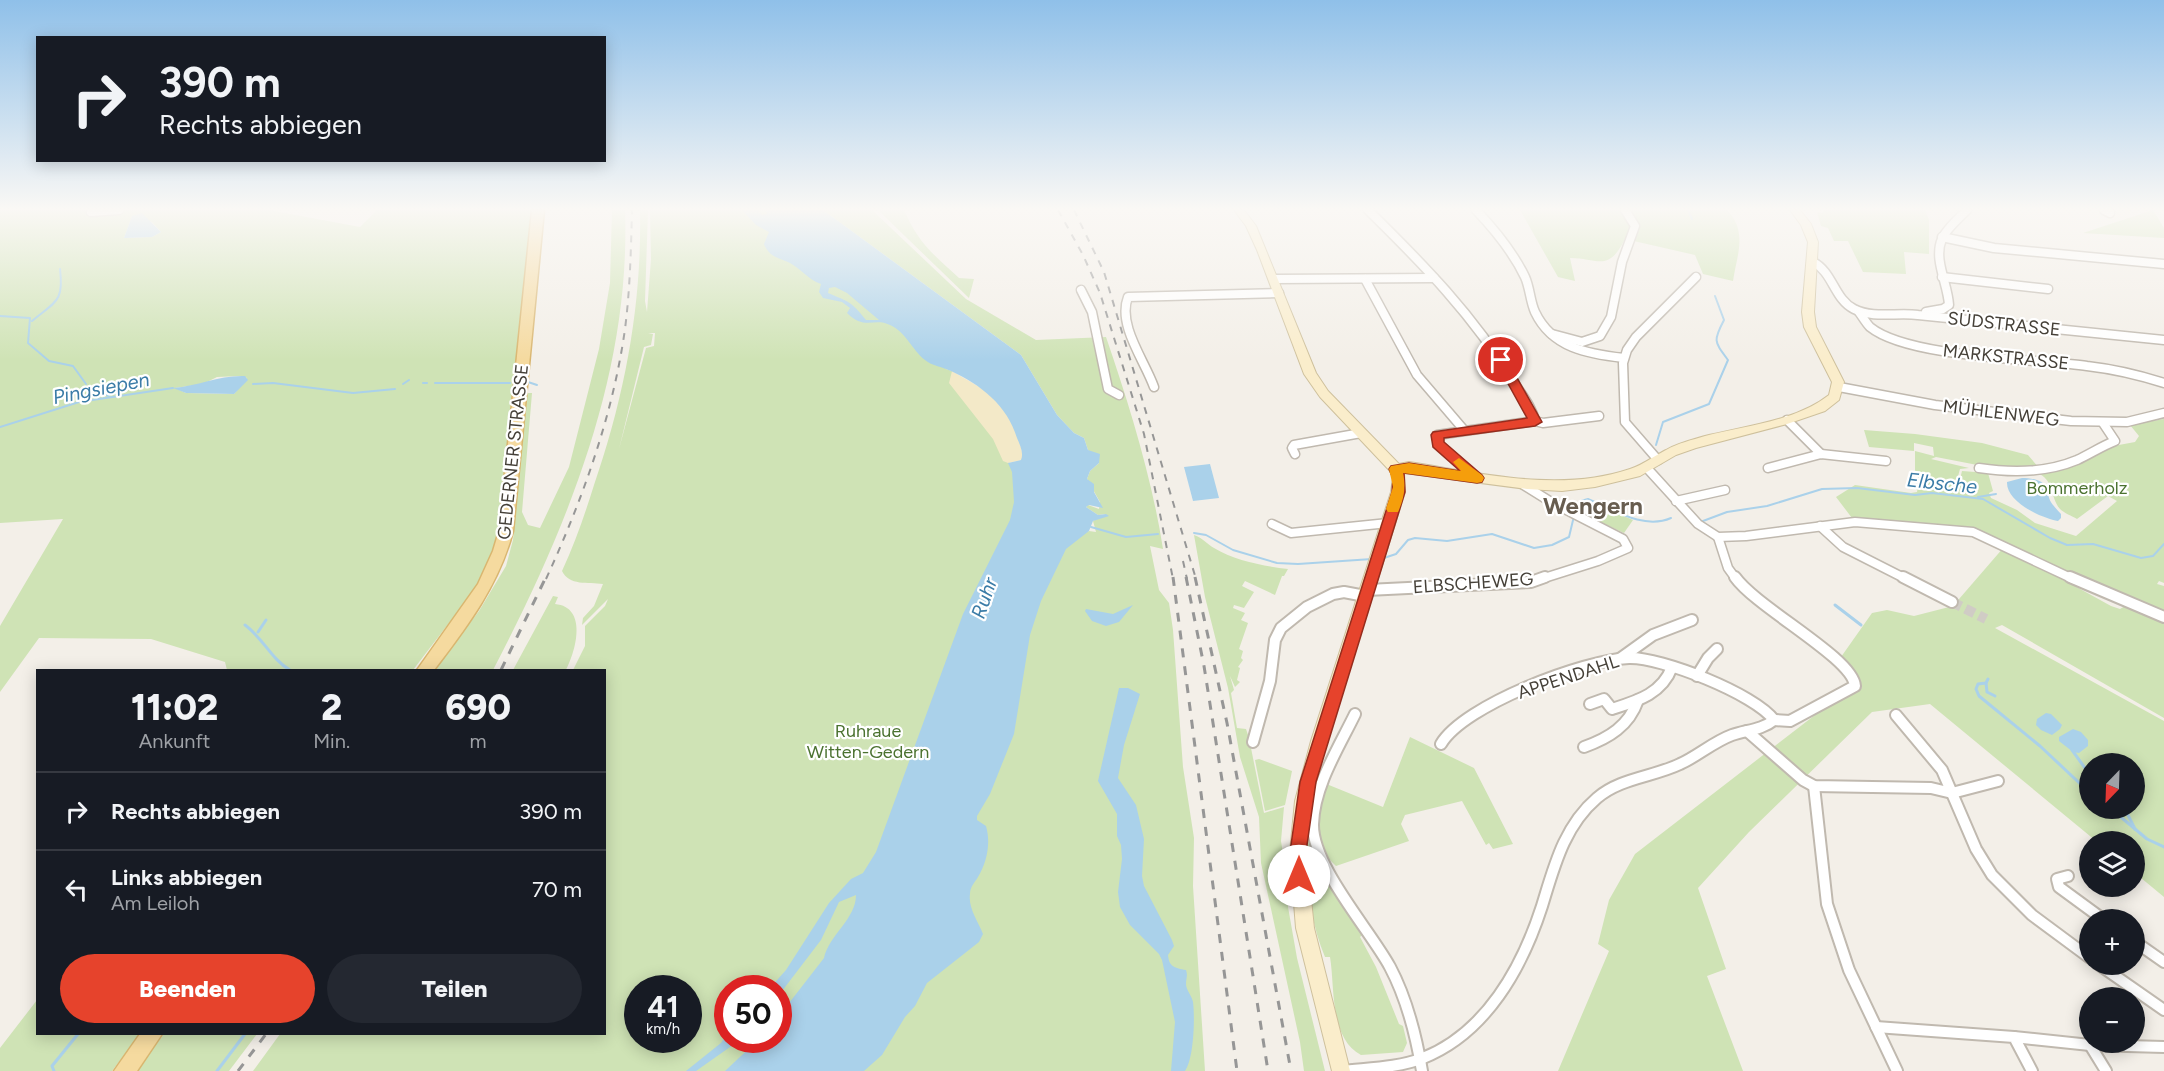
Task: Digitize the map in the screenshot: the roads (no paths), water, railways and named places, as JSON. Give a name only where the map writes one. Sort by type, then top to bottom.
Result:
[{"type":"main road","name":"GEDERNER STRASSE","points":[[425,669],[476,602],[492,577],[501,553],[506,531],[533,260]]},
{"type":"main road","points":[[1266,260],[1297,345],[1316,384],[1396,469],[1399,487],[1308,782],[1298,852],[1305,928],[1342,1071]]},
{"type":"main road","points":[[1396,469],[1409,467],[1522,484],[1577,484],[1630,475],[1693,444],[1787,420],[1829,404],[1839,387],[1837,377],[1809,321],[1813,262]]},
{"type":"main road","points":[[124,1071],[151,1035]]},
{"type":"street","points":[[1417,260],[1462,306],[1485,336],[1535,422]]},
{"type":"street","points":[[1514,260],[1525,277],[1536,314],[1559,343],[1578,351],[1624,358]]},
{"type":"street","points":[[1550,333],[1582,342],[1600,336],[1611,317],[1623,260]]},
{"type":"street","points":[[1912,314],[1940,310],[1948,306],[1949,299],[1940,260]]},
{"type":"street","points":[[2121,260],[2164,264]]},
{"type":"street","name":"SÜDSTRASSE","points":[[1813,262],[1824,269],[1837,294],[1846,305],[1870,315],[1912,314],[2164,340]]},
{"type":"street","points":[[1414,1071],[1477,1023],[1508,980],[1527,948],[1535,929],[1565,837],[1587,807],[1614,787],[1676,766],[1722,739],[1774,720],[1790,721],[1856,686],[1856,679],[1852,672],[1756,600],[1731,573],[1726,564],[1726,550],[1718,537],[1703,528],[1677,501],[1625,422],[1624,358],[1636,337],[1696,277]]},
{"type":"street","points":[[1942,277],[2048,289]]},
{"type":"street","points":[[1274,279],[1434,278]]},
{"type":"street","points":[[1365,279],[1417,375],[1464,430]]},
{"type":"street","points":[[1081,290],[1092,312],[1108,389],[1119,395]]},
{"type":"street","points":[[1154,387],[1133,339],[1124,307],[1128,297],[1279,293]]},
{"type":"street","name":"MARKSTRASSE","points":[[1859,312],[1863,322],[1869,327],[1888,337],[1915,346],[2087,366],[2164,383]]},
{"type":"street","name":"MÜHLENWEG","points":[[1839,387],[1942,406],[2065,421],[2127,422],[2164,413]]},
{"type":"street","points":[[1477,478],[1436,441],[1437,435],[1464,430],[1599,416]]},
{"type":"street","points":[[1787,420],[1821,454]]},
{"type":"street","points":[[1979,468],[2004,471],[2049,468],[2069,463],[2115,441],[2103,423]]},
{"type":"street","points":[[1295,454],[1292,448],[1294,445],[1361,433]]},
{"type":"street","points":[[1768,468],[1821,454],[1886,461]]},
{"type":"street","name":"ELBSCHEWEG","points":[[1366,593],[1531,582],[1598,561],[1628,548],[1623,539],[1522,484]]},
{"type":"street","points":[[1677,501],[1725,490]]},
{"type":"street","points":[[1272,524],[1291,533],[1388,523]]},
{"type":"street","points":[[1718,537],[1867,523],[1973,532],[2101,592],[2164,617]]},
{"type":"street","points":[[1820,526],[1843,548],[1952,602]]},
{"type":"street","points":[[1253,742],[1270,681],[1275,640],[1281,628],[1307,607],[1333,594],[1366,593]]},
{"type":"street","points":[[1621,658],[1653,634],[1692,620]]},
{"type":"street","points":[[1697,675],[1708,658],[1717,650]]},
{"type":"street","name":"APPENDAHL","points":[[1441,744],[1448,732],[1459,723],[1493,704],[1552,679],[1621,658],[1644,659],[1697,675],[1746,700],[1769,714],[1774,720]]},
{"type":"street","points":[[1590,704],[1604,699],[1612,710],[1638,700],[1661,687],[1672,667]]},
{"type":"street","points":[[1584,747],[1620,728],[1633,715],[1638,700]]},
{"type":"street","points":[[1355,714],[1317,802],[1312,826],[1314,837],[1326,864],[1390,969],[1406,1004],[1421,1065]]},
{"type":"street","points":[[1896,715],[1939,765],[1980,857],[1997,882],[2038,920],[2079,950]]},
{"type":"street","points":[[1747,731],[1803,780],[1814,786],[1931,788],[1952,794],[1998,781]]},
{"type":"street","points":[[1814,786],[1827,904],[1849,970],[1897,1071]]},
{"type":"street","points":[[2068,876],[2057,879],[2057,884],[2090,909]]},
{"type":"street","points":[[2145,949],[2164,962]]},
{"type":"street","points":[[2114,975],[2164,1010]]},
{"type":"street","points":[[1876,1027],[1995,1034],[2079,1045]]},
{"type":"street","points":[[2014,1037],[2032,1071]]},
{"type":"street","points":[[2145,1047],[2164,1047]]},
{"type":"street","points":[[2094,1053],[2106,1071]]},
{"type":"street","points":[[1342,1071],[1421,1065]]},
{"type":"water","name":"Ruhr","points":[[782,260],[891,260],[1021,355],[1057,415],[1074,433],[1084,438],[1088,450],[1100,454],[1099,463],[1090,471],[1087,479],[1094,484],[1094,492],[1103,508],[1089,505],[1086,507],[1098,515],[1109,516],[1093,521],[1089,531],[1066,549],[1041,601],[1030,635],[1014,734],[990,794],[977,816],[977,820],[986,826],[988,846],[984,865],[971,889],[970,899],[983,934],[979,942],[927,983],[915,1006],[905,1017],[882,1055],[864,1071],[725,1071],[744,1053],[792,1053],[792,999],[824,958],[831,942],[852,912],[856,895],[839,902],[821,940],[792,978],[792,975],[782,975],[829,903],[851,879],[863,873],[876,852],[963,614],[1010,520],[1014,502],[1012,472],[1008,463],[1021,460],[1022,452],[1013,426],[992,397],[973,383],[928,362],[896,328],[879,322],[859,321],[847,313],[850,308],[842,302],[823,298],[819,292],[821,284],[794,265]],"holes":[[[835,287],[847,293],[879,320],[866,320],[849,303],[828,293],[829,288]]]},
{"type":"water","points":[[245,376],[248,380],[234,394],[186,393],[173,388],[227,377]]},
{"type":"water","points":[[1210,464],[1219,498],[1193,501],[1184,467]]},
{"type":"water","points":[[2022,478],[2037,480],[2047,486],[2050,500],[2061,514],[2058,521],[2034,513],[2012,496],[2007,482]]},
{"type":"water","points":[[1133,605],[1119,622],[1106,626],[1092,621],[1085,611],[1086,609],[1113,614]]},
{"type":"water","points":[[1119,688],[1128,688],[1140,694],[1124,745],[1118,778],[1136,805],[1144,839],[1142,876],[1144,886],[1172,940],[1174,946],[1168,955],[1170,962],[1173,966],[1187,972],[1186,986],[1193,1002],[1194,1027],[1192,1048],[1185,1071],[1171,1071],[1175,1022],[1162,960],[1159,954],[1130,925],[1120,907],[1118,892],[1122,859],[1121,845],[1117,836],[1117,814],[1098,781]]},
{"type":"water","points":[[2046,713],[2051,714],[2062,725],[2052,735],[2036,725],[2037,719]]},
{"type":"water","points":[[2073,729],[2081,732],[2088,740],[2088,746],[2079,753],[2073,752],[2059,741],[2059,737]]},
{"type":"water","points":[[714,1049],[714,1053],[722,1053],[696,1071],[686,1071]]},
{"type":"waterway","points":[[32,321],[57,300],[61,288],[60,269]]},
{"type":"waterway","points":[[1656,445],[1663,422],[1709,404],[1728,360],[1717,341],[1718,332],[1724,320],[1715,296]]},
{"type":"waterway","points":[[0,316],[30,318],[28,343],[49,361],[73,366],[86,384]]},
{"type":"waterway","points":[[403,384],[409,380]]},
{"type":"waterway","points":[[528,382],[537,385]]},
{"type":"waterway","points":[[253,384],[273,383],[353,393],[395,389]]},
{"type":"waterway","points":[[435,383],[510,383]]},
{"type":"waterway","name":"Pingsiepen","points":[[0,427],[79,402],[173,388]]},
{"type":"waterway","points":[[92,390],[109,396]]},
{"type":"waterway","name":"Elbsche","points":[[1703,521],[1727,512],[1767,506],[1822,489],[1857,488],[1915,495],[1932,493],[1983,499],[2050,538],[2067,545],[2093,544],[2141,558],[2153,556],[2164,544]]},
{"type":"waterway","points":[[1978,497],[1996,494]]},
{"type":"waterway","name":"Elbsche","points":[[1575,510],[1581,501],[1588,499],[1640,520],[1650,522],[1671,518]]},
{"type":"waterway","name":"Elbsche","points":[[1384,558],[1396,554],[1408,540],[1415,538],[1447,541],[1492,534],[1534,548],[1552,545],[1569,537],[1574,516]]},
{"type":"waterway","name":"Elbsche","points":[[1091,527],[1126,537],[1158,534]]},
{"type":"waterway","name":"Elbsche","points":[[1194,533],[1206,535],[1233,550],[1277,563],[1298,564],[1372,559]]},
{"type":"waterway","points":[[1835,605],[1861,625]]},
{"type":"waterway","points":[[258,632],[266,620]]},
{"type":"waterway","points":[[245,625],[277,660],[289,669]]},
{"type":"waterway","points":[[1986,683],[1988,679]]},
{"type":"waterway","points":[[1986,683],[1987,692],[1995,696]]},
{"type":"waterway","points":[[1986,683],[1978,684],[1976,689],[1979,696],[2040,746],[2079,783]]},
{"type":"waterway","points":[[2072,750],[2079,760]]},
{"type":"waterway","points":[[2123,819],[2135,829]]},
{"type":"waterway","points":[[2130,819],[2135,829]]},
{"type":"waterway","points":[[2135,829],[2147,839],[2164,847]]},
{"type":"waterway","points":[[54,1071],[52,1066],[77,1035]]},
{"type":"waterway","points":[[217,1071],[244,1035]]},
{"type":"tunnel","points":[[1952,602],[1986,619]]},
{"type":"railway","points":[[546,579],[584,488],[613,393],[627,314],[630,260]]},
{"type":"railway","points":[[1085,260],[1100,293],[1144,434],[1173,579]]},
{"type":"railway","points":[[1098,260],[1104,272],[1196,579]]},
{"type":"railway","points":[[1183,561],[1187,579]]},
{"type":"railway","points":[[501,669],[546,577]]},
{"type":"railway","points":[[1173,577],[1237,1071]]},
{"type":"railway","points":[[1186,577],[1204,666],[1268,1071]]},
{"type":"railway","points":[[1195,577],[1227,723],[1291,1071]]},
{"type":"railway","points":[[238,1071],[265,1035]]},
{"type":"district","name":"Wengern","points":[[1593,505]]},
{"type":"park label","name":"Bommerholz","points":[[2077,488]]},
{"type":"park label","name":"Ruhraue Witten-Gedern","points":[[868,741]]}]
